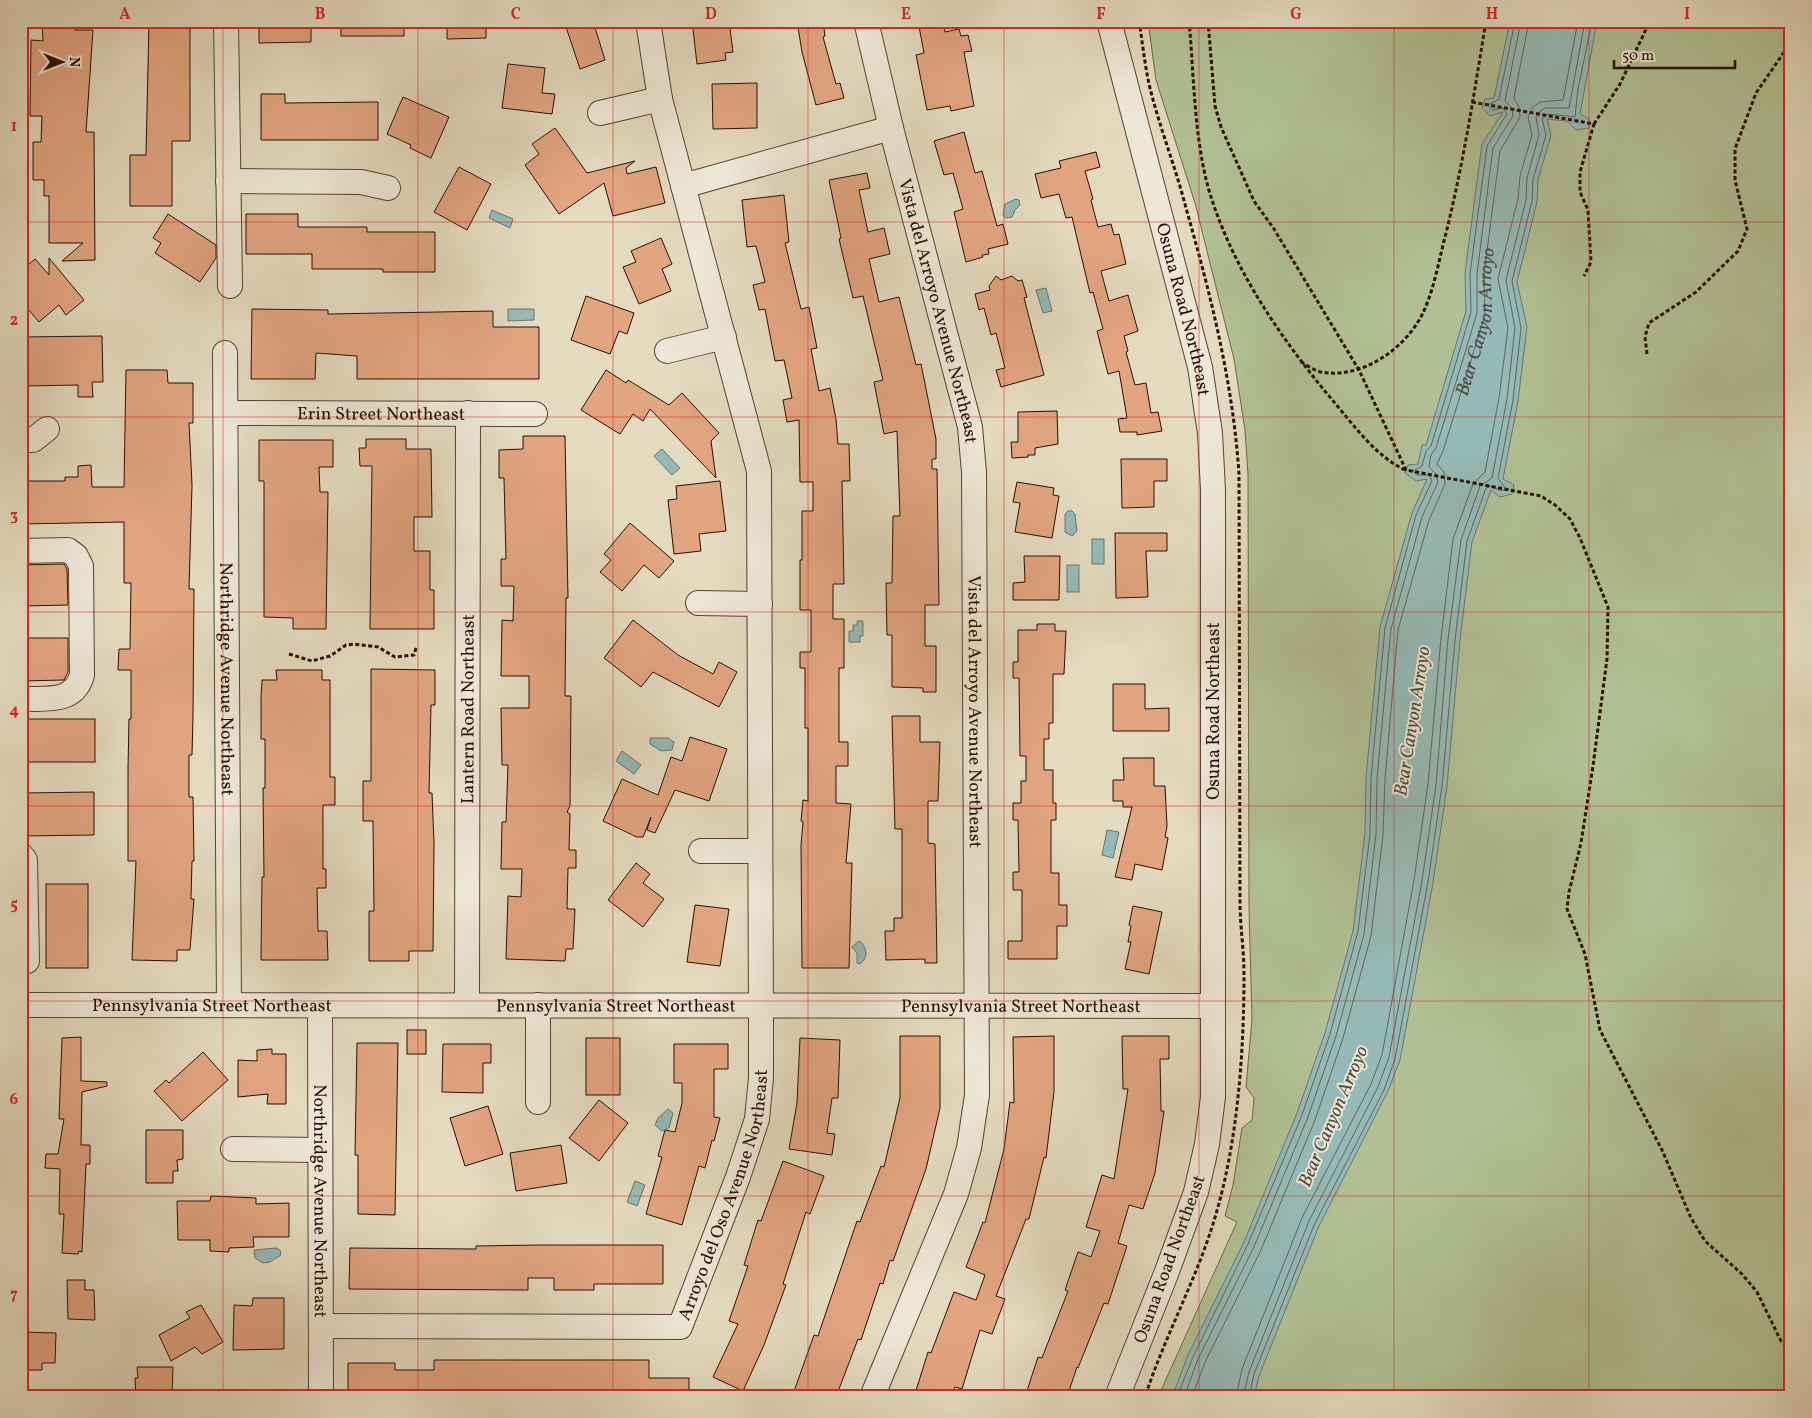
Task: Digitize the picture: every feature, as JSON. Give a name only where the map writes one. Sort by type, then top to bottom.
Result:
[{"type":"street","points":[[226,21],[230,286]]},
{"type":"street","name":"Arroyo del Oso Avenue Northeast","points":[[321,1326],[680,1327],[738,1177],[757,1119],[761,1078],[759,472],[660,99],[648,21]]},
{"type":"street","name":"Vista del Arroyo Avenue Northeast","points":[[866,21],[891,128],[970,427],[974,492],[977,1005],[976,1095],[966,1158],[956,1194],[872,1397]]},
{"type":"street","name":"Osuna Road Northeast","points":[[1109,21],[1192,329],[1210,433],[1213,490],[1213,1096],[1207,1144],[1196,1192],[1117,1397]]},
{"type":"street","points":[[600,113],[660,99]]},
{"type":"street","points":[[683,186],[891,128]]},
{"type":"street","points":[[228,181],[361,182],[388,188]]},
{"type":"street","points":[[667,351],[724,337]]},
{"type":"street","name":"Northridge Avenue Northeast","points":[[226,353],[226,413],[236,653],[229,1005]]},
{"type":"street","name":"Erin Street Northeast","points":[[226,413],[536,414]]},
{"type":"street","name":"Lantern Road Northeast","points":[[467,1004],[459,648],[468,413]]},
{"type":"street","points":[[21,440],[33,440],[47,429]]},
{"type":"street","points":[[21,550],[68,550],[76,556],[82,566],[82,665],[79,685],[69,695],[58,698],[21,698]]},
{"type":"street","points":[[698,603],[760,604]]},
{"type":"street","points":[[701,851],[760,851]]},
{"type":"street","points":[[21,855],[25,860],[27,961]]},
{"type":"street","name":"Pennsylvania Street Northeast","points":[[21,1005],[1212,1006]]},
{"type":"street","points":[[538,1005],[538,1102]]},
{"type":"street","name":"Northridge Avenue Northeast","points":[[320,1006],[321,1397]]},
{"type":"street","points":[[233,1149],[320,1150]]},
{"type":"path","points":[[1189,21],[1195,82],[1196,123],[1208,187],[1228,238],[1252,290],[1300,361],[1357,430],[1390,463],[1406,470],[1541,496],[1555,505],[1570,519],[1580,538],[1604,596],[1609,621],[1607,659],[1589,793],[1567,909],[1585,954],[1600,1030],[1662,1150],[1691,1218],[1705,1241],[1742,1274],[1758,1292],[1781,1341],[1787,1347],[1791,1347]]},
{"type":"path","points":[[1208,21],[1212,90],[1221,127],[1254,201],[1274,230],[1359,370],[1406,470]]},
{"type":"path","points":[[1300,361],[1320,372],[1339,373],[1359,370],[1382,357],[1407,337],[1426,308],[1461,172],[1486,21]]},
{"type":"path","points":[[1584,276],[1591,262],[1588,210],[1580,192],[1580,172],[1594,124],[1620,84],[1650,21]]},
{"type":"path","points":[[1647,354],[1645,337],[1649,323],[1696,292],[1738,250],[1748,229],[1734,180],[1735,149],[1756,93],[1791,42]]},
{"type":"path","points":[[1472,102],[1594,124]]},
{"type":"path","points":[[289,654],[312,661],[330,656],[346,645],[378,647],[395,657],[414,655],[416,648]]},
{"type":"green space","points":[[1148,21],[1791,21],[1791,1397],[1158,1397],[1237,1222],[1225,1216],[1233,1185],[1242,1128],[1252,1120],[1254,1098],[1246,1087],[1252,1019],[1249,909],[1248,474],[1245,430],[1234,359],[1195,203],[1156,80]]},
{"type":"water","name":"Bear Canyon Arroyo","points":[[1510,21],[1597,21],[1580,114],[1589,119],[1589,128],[1576,130],[1567,121],[1547,119],[1551,135],[1538,180],[1537,202],[1517,282],[1527,327],[1518,401],[1503,479],[1514,485],[1512,494],[1500,497],[1491,490],[1472,542],[1460,640],[1447,786],[1433,883],[1400,1060],[1388,1091],[1319,1226],[1259,1376],[1254,1397],[1172,1397],[1188,1355],[1244,1242],[1297,1113],[1325,1033],[1353,931],[1365,833],[1366,778],[1380,627],[1412,513],[1427,479],[1416,481],[1405,473],[1408,465],[1418,464],[1422,445],[1426,445],[1466,311],[1465,273],[1482,144],[1503,112],[1490,116],[1482,108],[1485,99],[1494,98]]},
{"type":"water","points":[[1016,199],[1019,200],[1020,205],[1012,217],[1005,218],[1003,215],[1005,204]]},
{"type":"water","points":[[492,210],[513,219],[510,228],[489,218]]},
{"type":"water","points":[[1046,288],[1052,311],[1043,313],[1036,290]]},
{"type":"water","points":[[508,309],[534,309],[534,320],[508,321]]},
{"type":"water","points":[[662,449],[680,468],[672,475],[654,456]]},
{"type":"water","points":[[1068,511],[1072,511],[1075,514],[1077,531],[1072,536],[1065,532],[1065,514]]},
{"type":"water","points":[[1092,539],[1104,539],[1104,564],[1092,564]]},
{"type":"water","points":[[1067,565],[1079,565],[1079,592],[1067,592]]},
{"type":"water","points":[[857,621],[863,621],[863,636],[860,636],[860,642],[849,642],[849,631],[853,631],[853,625],[857,625]]},
{"type":"water","points":[[650,738],[668,738],[674,742],[672,750],[661,751],[650,744]]},
{"type":"water","points":[[622,751],[641,765],[634,774],[616,761]]},
{"type":"water","points":[[1107,830],[1119,832],[1113,858],[1102,855]]},
{"type":"water","points":[[859,941],[866,951],[864,959],[860,964],[857,963],[857,953],[852,947]]},
{"type":"water","points":[[668,1109],[673,1113],[669,1128],[662,1131],[655,1125],[658,1118]]},
{"type":"water","points":[[635,1181],[645,1185],[637,1206],[627,1202]]},
{"type":"water","points":[[276,1248],[280,1250],[281,1255],[270,1262],[263,1263],[255,1258],[254,1250]]},
{"type":"building","points":[[42,21],[75,21],[75,30],[93,30],[86,132],[94,132],[95,260],[62,261],[83,243],[49,243],[49,196],[44,196],[44,180],[33,180],[33,142],[41,142],[42,116],[30,116],[31,40],[43,41]]},
{"type":"building","points":[[149,21],[190,21],[190,141],[172,141],[172,206],[130,206],[130,155],[146,155]]},
{"type":"building","points":[[259,21],[311,21],[311,42],[259,43]]},
{"type":"building","points":[[341,21],[404,21],[404,36],[341,36]]},
{"type":"building","points":[[447,21],[486,21],[486,38],[447,39]]},
{"type":"building","points":[[564,21],[593,21],[605,60],[580,69]]},
{"type":"building","points":[[692,21],[729,21],[733,52],[725,53],[726,60],[697,64]]},
{"type":"building","points":[[797,21],[823,21],[825,36],[823,37],[836,84],[840,83],[844,98],[816,105],[802,52]]},
{"type":"building","points":[[918,21],[943,21],[945,32],[959,29],[961,36],[968,35],[972,51],[964,52],[974,106],[951,111],[950,106],[927,110],[916,55],[924,53]]},
{"type":"building","points":[[508,64],[545,68],[542,93],[555,94],[552,114],[502,108]]},
{"type":"building","points":[[757,83],[757,128],[713,129],[712,84]]},
{"type":"building","points":[[261,94],[285,94],[285,103],[378,102],[378,140],[261,140]]},
{"type":"building","points":[[403,97],[449,117],[431,158],[410,148],[411,145],[387,134]]},
{"type":"building","points":[[555,128],[587,173],[635,161],[626,168],[627,174],[656,167],[665,203],[613,216],[604,183],[559,214],[525,165],[539,154],[532,144]]},
{"type":"building","points":[[964,132],[975,173],[982,171],[997,226],[1003,224],[1008,244],[988,249],[989,254],[966,262],[954,212],[963,209],[953,173],[944,175],[934,141]]},
{"type":"building","points":[[1096,152],[1100,167],[1085,171],[1098,227],[1111,224],[1114,235],[1119,234],[1126,264],[1101,271],[1109,301],[1128,295],[1138,331],[1124,336],[1128,351],[1126,352],[1135,385],[1146,383],[1151,413],[1158,412],[1162,431],[1137,435],[1137,432],[1120,432],[1118,419],[1127,418],[1119,371],[1108,374],[1097,331],[1103,329],[1093,292],[1090,293],[1072,217],[1066,218],[1059,194],[1041,198],[1035,174],[1061,168],[1059,161]]},
{"type":"building","points":[[459,167],[491,184],[467,230],[434,212]]},
{"type":"building","points":[[867,173],[870,188],[859,190],[868,232],[884,228],[890,254],[869,259],[879,302],[899,297],[916,365],[921,364],[936,439],[936,459],[932,459],[932,469],[937,469],[939,605],[925,605],[925,646],[936,646],[936,692],[923,692],[923,688],[892,687],[892,635],[887,635],[886,583],[892,583],[893,516],[900,516],[897,431],[884,434],[874,382],[883,380],[863,296],[853,298],[839,239],[841,238],[829,180]]},
{"type":"building","points":[[784,195],[789,242],[785,243],[801,309],[809,307],[817,348],[811,349],[819,391],[830,388],[836,419],[838,444],[849,444],[850,481],[842,481],[844,584],[833,584],[833,619],[844,619],[844,668],[839,668],[839,742],[848,742],[848,766],[836,766],[836,803],[851,804],[846,863],[852,863],[849,968],[802,968],[801,845],[803,822],[801,821],[803,800],[808,801],[808,728],[805,728],[805,668],[800,668],[800,652],[811,652],[811,610],[800,610],[800,560],[802,560],[802,511],[813,511],[813,482],[800,482],[799,420],[787,422],[783,400],[792,398],[784,360],[775,361],[765,309],[759,310],[753,285],[765,282],[756,246],[747,247],[742,200]]},
{"type":"building","points":[[168,214],[216,245],[216,258],[200,282],[155,253],[161,243],[153,238]]},
{"type":"building","points":[[246,214],[298,214],[298,227],[367,227],[367,232],[435,232],[435,272],[383,272],[383,269],[312,269],[312,254],[246,254]]},
{"type":"building","points":[[661,238],[672,264],[662,269],[671,291],[639,304],[623,267],[636,262],[631,251]]},
{"type":"building","points":[[49,258],[84,300],[66,315],[59,305],[39,322],[21,301],[21,271],[35,259],[49,275]]},
{"type":"building","points":[[996,276],[1001,280],[1012,276],[1018,281],[1022,280],[1027,297],[1024,298],[1044,375],[1001,387],[996,370],[1005,368],[996,333],[991,335],[984,308],[979,310],[975,294],[990,290],[989,286]]},
{"type":"building","points":[[586,296],[634,313],[627,334],[619,331],[610,354],[571,340]]},
{"type":"building","points":[[252,309],[328,310],[328,314],[493,311],[493,327],[539,327],[539,379],[357,379],[357,356],[316,353],[315,379],[251,379]]},
{"type":"building","points":[[102,336],[103,382],[92,382],[93,397],[78,397],[78,385],[21,386],[21,337]]},
{"type":"building","points":[[126,370],[167,370],[168,383],[193,383],[193,423],[189,423],[192,485],[189,589],[194,589],[193,716],[192,755],[189,755],[189,797],[193,797],[194,861],[192,861],[191,899],[194,899],[190,950],[177,950],[177,961],[132,960],[136,861],[128,861],[131,670],[118,670],[119,649],[130,649],[131,583],[124,583],[124,522],[21,524],[21,481],[65,481],[65,477],[78,477],[78,466],[91,465],[92,487],[124,487]]},
{"type":"building","points":[[606,370],[626,383],[628,380],[669,405],[682,393],[719,433],[711,441],[716,478],[650,409],[643,421],[633,414],[620,434],[581,410]]},
{"type":"building","points":[[1057,411],[1058,444],[1035,448],[1035,455],[1012,458],[1011,442],[1018,442],[1018,412]]},
{"type":"building","points":[[523,436],[565,436],[568,598],[566,598],[565,696],[571,696],[570,806],[567,812],[570,814],[569,850],[576,850],[576,868],[568,868],[567,909],[575,909],[573,949],[566,949],[565,961],[506,959],[508,896],[521,897],[522,869],[501,869],[502,822],[506,822],[508,765],[502,765],[501,708],[529,708],[529,676],[501,676],[502,620],[513,621],[514,586],[501,586],[501,559],[506,559],[504,478],[499,478],[499,450],[523,449]]},
{"type":"building","points":[[366,439],[406,439],[406,449],[431,449],[432,517],[414,517],[414,551],[430,551],[430,590],[434,590],[434,629],[370,629],[372,466],[360,466],[359,448],[366,448]]},
{"type":"building","points":[[259,440],[333,440],[333,467],[319,467],[320,492],[328,492],[326,629],[293,629],[293,618],[264,617],[264,481],[259,481]]},
{"type":"building","points":[[1121,459],[1167,459],[1167,481],[1154,481],[1154,507],[1122,508]]},
{"type":"building","points":[[720,481],[726,531],[699,534],[701,551],[674,554],[668,500],[677,499],[676,486]]},
{"type":"building","points":[[1017,482],[1054,488],[1053,495],[1059,496],[1052,538],[1015,532],[1020,503],[1013,502]]},
{"type":"building","points":[[630,523],[674,561],[659,578],[644,565],[622,591],[600,572],[611,560],[604,554]]},
{"type":"building","points":[[1115,533],[1167,533],[1167,551],[1146,551],[1148,597],[1116,598]]},
{"type":"building","points":[[1024,556],[1060,556],[1059,600],[1013,600],[1013,583],[1025,582]]},
{"type":"building","points":[[64,564],[67,569],[68,605],[21,606],[21,565]]},
{"type":"building","points":[[633,620],[678,655],[713,674],[719,662],[737,672],[719,707],[653,672],[641,687],[604,658]]},
{"type":"building","points":[[1037,624],[1055,624],[1055,631],[1066,631],[1064,674],[1053,674],[1053,723],[1049,723],[1049,739],[1044,739],[1044,770],[1053,770],[1053,803],[1056,803],[1056,820],[1051,820],[1051,873],[1059,873],[1059,905],[1067,905],[1067,926],[1057,926],[1057,959],[1008,959],[1008,941],[1022,941],[1022,890],[1013,890],[1013,872],[1019,872],[1018,820],[1013,820],[1013,803],[1021,803],[1021,781],[1026,781],[1026,756],[1020,756],[1019,678],[1013,678],[1013,662],[1018,662],[1018,630],[1037,630]]},
{"type":"building","points":[[21,638],[68,638],[68,672],[64,680],[21,681]]},
{"type":"building","points":[[371,669],[435,670],[435,705],[431,705],[429,793],[432,793],[434,843],[433,951],[409,951],[409,961],[369,961],[369,911],[374,911],[373,821],[363,821],[363,781],[371,781]]},
{"type":"building","points":[[276,670],[322,670],[322,680],[330,680],[330,777],[335,777],[335,805],[323,805],[323,869],[326,869],[326,888],[317,888],[318,931],[327,931],[328,960],[261,960],[265,739],[261,739],[261,697],[262,680],[277,680]]},
{"type":"building","points":[[1113,684],[1145,684],[1145,709],[1169,708],[1169,731],[1113,731]]},
{"type":"building","points":[[892,716],[920,716],[920,742],[940,742],[938,801],[928,801],[928,843],[935,844],[937,963],[925,963],[925,959],[886,960],[885,931],[894,931],[894,918],[902,918],[902,829],[895,829]]},
{"type":"building","points":[[21,719],[95,719],[95,762],[21,762]]},
{"type":"building","points":[[690,737],[727,749],[709,801],[675,790],[655,833],[647,830],[651,817],[643,837],[637,837],[603,821],[622,779],[658,795],[671,757],[682,761]]},
{"type":"building","points":[[1123,758],[1154,758],[1154,786],[1165,786],[1167,826],[1165,837],[1168,838],[1162,870],[1135,864],[1132,880],[1115,877],[1132,807],[1123,807],[1123,801],[1113,801],[1113,780],[1124,780]]},
{"type":"building","points":[[94,792],[94,835],[21,836],[21,793]]},
{"type":"building","points":[[636,863],[650,874],[643,883],[664,899],[643,927],[608,900]]},
{"type":"building","points":[[46,884],[88,884],[88,968],[46,968]]},
{"type":"building","points":[[695,905],[729,909],[720,966],[687,962]]},
{"type":"building","points":[[1133,906],[1162,912],[1149,974],[1125,969],[1131,942],[1128,942]]},
{"type":"building","points":[[407,1030],[426,1030],[426,1054],[407,1054]]},
{"type":"building","points":[[900,1036],[940,1036],[940,1108],[926,1169],[893,1261],[890,1260],[883,1284],[880,1283],[861,1340],[858,1339],[836,1397],[792,1397],[814,1335],[818,1336],[857,1221],[860,1222],[881,1166],[884,1167],[900,1098]]},
{"type":"building","points":[[1054,1036],[1054,1092],[1046,1158],[1044,1157],[1029,1219],[1026,1219],[996,1296],[1005,1299],[992,1334],[980,1330],[962,1389],[955,1387],[951,1397],[914,1397],[928,1352],[931,1353],[954,1292],[976,1300],[985,1275],[966,1267],[983,1222],[985,1223],[1004,1149],[1010,1102],[1014,1103],[1013,1037]]},
{"type":"building","points":[[1122,1036],[1169,1036],[1169,1059],[1160,1059],[1161,1111],[1164,1111],[1155,1173],[1143,1209],[1129,1205],[1118,1243],[1127,1246],[1108,1304],[1104,1303],[1077,1367],[1067,1397],[1025,1397],[1038,1357],[1042,1358],[1068,1291],[1065,1290],[1078,1252],[1091,1257],[1100,1231],[1086,1227],[1102,1175],[1114,1179],[1128,1089],[1123,1089]]},
{"type":"building","points":[[81,1037],[81,1081],[107,1082],[107,1086],[82,1092],[81,1145],[90,1145],[90,1164],[86,1164],[82,1252],[79,1251],[78,1254],[62,1253],[64,1214],[59,1214],[60,1169],[45,1168],[46,1154],[58,1154],[64,1119],[59,1119],[62,1038]]},
{"type":"building","points":[[586,1038],[620,1038],[620,1095],[586,1095]]},
{"type":"building","points":[[800,1038],[840,1040],[838,1098],[832,1098],[827,1133],[835,1134],[832,1155],[789,1149],[797,1103]]},
{"type":"building","points":[[357,1043],[398,1043],[395,1215],[358,1214],[358,1155],[355,1155]]},
{"type":"building","points":[[443,1044],[491,1044],[491,1063],[483,1063],[483,1093],[442,1092]]},
{"type":"building","points":[[674,1044],[728,1044],[728,1069],[714,1069],[714,1117],[720,1118],[705,1168],[699,1166],[682,1225],[646,1214],[662,1157],[658,1156],[665,1130],[675,1132],[682,1103],[682,1083],[674,1083]]},
{"type":"building","points":[[272,1049],[272,1054],[286,1054],[286,1104],[267,1104],[268,1094],[238,1097],[238,1060],[257,1061],[257,1050]]},
{"type":"building","points":[[203,1052],[228,1080],[182,1121],[154,1091],[166,1080],[169,1083]]},
{"type":"building","points":[[599,1100],[628,1123],[599,1161],[569,1138]]},
{"type":"building","points":[[488,1106],[503,1154],[465,1166],[450,1118]]},
{"type":"building","points":[[146,1130],[183,1130],[183,1159],[177,1160],[178,1171],[173,1171],[173,1183],[146,1183]]},
{"type":"building","points":[[561,1145],[567,1183],[516,1191],[510,1153]]},
{"type":"building","points":[[783,1161],[824,1176],[810,1214],[806,1212],[783,1284],[786,1285],[764,1345],[743,1391],[713,1377],[738,1324],[729,1321],[748,1266],[744,1265],[758,1220],[761,1221]]},
{"type":"building","points":[[211,1196],[256,1198],[256,1204],[289,1203],[289,1237],[253,1237],[254,1247],[229,1248],[229,1252],[210,1251],[210,1240],[178,1240],[177,1201],[210,1201]]},
{"type":"building","points":[[663,1245],[663,1284],[594,1284],[594,1290],[554,1290],[554,1278],[528,1278],[528,1290],[349,1289],[350,1248],[476,1249],[476,1246]]},
{"type":"building","points":[[67,1280],[85,1280],[85,1290],[94,1290],[95,1320],[68,1319]]},
{"type":"building","points":[[253,1298],[284,1298],[284,1349],[233,1350],[234,1305],[252,1306]]},
{"type":"building","points":[[201,1305],[223,1342],[202,1354],[195,1347],[171,1361],[159,1335],[190,1318],[186,1312]]},
{"type":"building","points":[[21,1332],[56,1333],[55,1363],[42,1363],[42,1370],[28,1370],[25,1348],[21,1348]]},
{"type":"building","points":[[434,1360],[649,1360],[649,1378],[689,1378],[689,1397],[348,1397],[348,1363],[395,1363],[395,1370],[434,1370]]},
{"type":"building","points":[[137,1367],[173,1367],[172,1397],[136,1397],[135,1378],[138,1378]]}]
